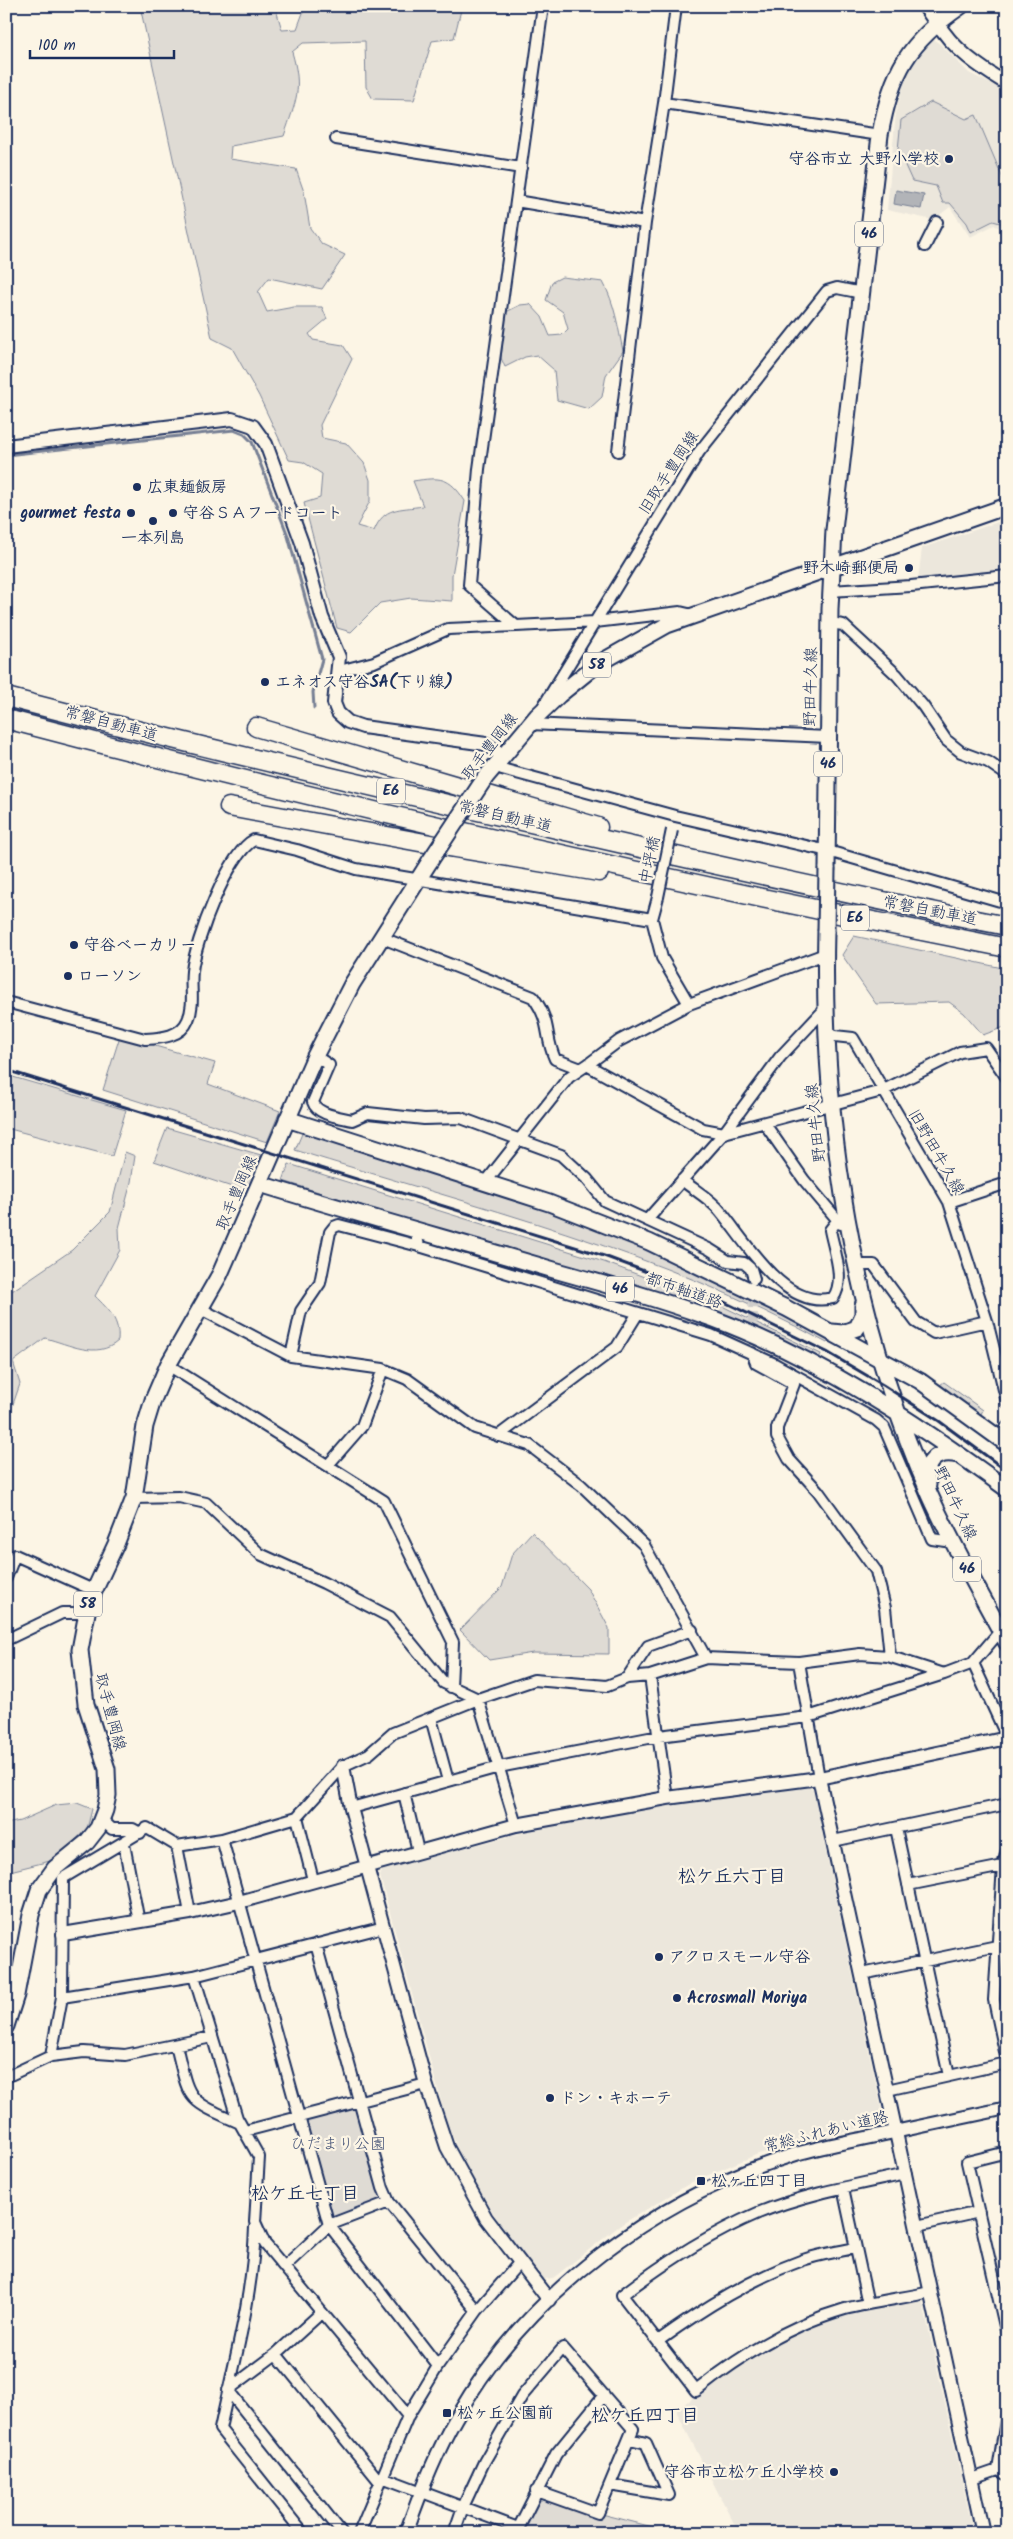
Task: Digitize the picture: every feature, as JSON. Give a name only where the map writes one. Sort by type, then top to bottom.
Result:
[{"type":"highway","name":"常磐自動車道","points":[[6,697],[180,742],[776,879],[1007,926]]},
{"type":"highway","name":"常磐自動車道","points":[[6,719],[175,763],[704,886],[1007,948]]},
{"type":"highway","points":[[256,727],[776,879]]},
{"type":"highway","points":[[229,807],[552,865],[704,886]]},
{"type":"main road","points":[[926,6],[937,22],[961,6]]},
{"type":"main road","name":"野田牛久線","points":[[937,22],[903,61],[887,105],[880,135],[840,471],[830,591],[828,851],[825,954],[826,1035],[843,1225],[856,1265],[881,1359],[899,1416],[930,1494],[953,1542],[1005,1633]]},
{"type":"main road","points":[[832,568],[1007,506]]},
{"type":"main road","name":"取手豊岡線","points":[[6,2026],[16,1995],[31,1915],[38,1890],[55,1868],[87,1842],[102,1820],[108,1784],[107,1769],[86,1704],[81,1675],[80,1650],[85,1613],[93,1590],[116,1544],[134,1498],[145,1426],[153,1400],[168,1366],[201,1309],[239,1234],[315,1056],[352,984],[380,937],[485,778],[533,720],[559,695],[596,665],[667,625],[832,568]]},
{"type":"main road","name":"都市軸道路","points":[[287,1119],[600,1221],[649,1242],[735,1282],[881,1359],[920,1381],[1004,1436]]},
{"type":"main road","name":"都市軸道路","points":[[260,1184],[633,1292],[716,1319],[814,1365],[963,1457],[1007,1489]]},
{"type":"main road","points":[[831,1332],[842,1333],[857,1328],[863,1315],[862,1291]]},
{"type":"main road","points":[[930,1494],[927,1480],[932,1459],[939,1454],[946,1453],[963,1457]]},
{"type":"street","points":[[516,626],[469,585],[479,470],[544,6]]},
{"type":"street","points":[[618,451],[645,223],[664,103],[676,6]]},
{"type":"street","points":[[937,22],[943,32],[970,59],[1007,84]]},
{"type":"street","points":[[664,103],[880,135]]},
{"type":"street","points":[[336,139],[521,168]]},
{"type":"street","points":[[516,201],[645,223]]},
{"type":"street","points":[[925,246],[937,222]]},
{"type":"street","name":"旧取手豊岡線","points":[[533,720],[699,452],[827,291],[837,288],[862,293]]},
{"type":"street","points":[[6,446],[232,419],[253,426],[266,444],[302,543],[318,607],[339,656],[339,671],[334,703],[338,713],[348,722],[372,728],[486,744],[499,760],[502,769],[674,816],[828,851],[1007,903]]},
{"type":"street","points":[[830,591],[911,586],[1007,576]]},
{"type":"street","points":[[339,671],[374,662],[448,629],[595,622],[680,612],[693,615]]},
{"type":"street","points":[[830,623],[843,625],[897,675],[923,706],[946,740],[961,752],[988,762],[1007,775]]},
{"type":"street","points":[[533,720],[828,737]]},
{"type":"street","name":"中坪橋","points":[[652,919],[674,816]]},
{"type":"street","points":[[6,1002],[145,1039],[164,1038],[175,1034],[188,1022],[194,994],[192,971],[221,882],[240,851],[254,840],[297,850],[356,869],[652,919],[662,958],[689,1004]]},
{"type":"street","points":[[380,937],[533,997],[543,1010],[548,1024],[551,1051],[555,1059],[584,1067],[703,1129],[724,1133],[765,1124],[882,1091],[960,1052],[986,1048],[1007,1078]]},
{"type":"street","points":[[485,1183],[569,1077],[619,1041],[689,1004],[825,954]]},
{"type":"street","points":[[647,1220],[724,1133],[780,1057],[825,1009]]},
{"type":"street","name":"旧野田牛久線","points":[[826,1035],[853,1038],[882,1091],[949,1202],[987,1321],[1007,1402]]},
{"type":"street","points":[[315,1056],[329,1065],[313,1102],[314,1106],[321,1112],[352,1120],[368,1113],[424,1119],[461,1118],[561,1154],[606,1201],[709,1249],[728,1261],[744,1263],[751,1269],[754,1279]]},
{"type":"street","points":[[682,1180],[719,1210],[770,1274],[798,1292],[815,1299],[833,1298],[840,1283],[830,1230],[843,1225],[804,1180],[765,1124]]},
{"type":"street","points":[[949,1202],[1007,1183]]},
{"type":"street","points":[[291,1356],[301,1311],[320,1283],[330,1232],[334,1227],[339,1225],[419,1246],[711,1335],[752,1353],[876,1420],[884,1427],[932,1539],[953,1542]]},
{"type":"street","points":[[419,1230],[416,1237],[419,1246]]},
{"type":"street","points":[[856,1265],[874,1265],[916,1322],[934,1333],[987,1321]]},
{"type":"street","points":[[201,1309],[291,1356],[383,1369],[407,1379],[475,1428],[529,1445],[581,1485],[644,1545],[706,1658]]},
{"type":"street","points":[[498,1436],[617,1347],[638,1313]]},
{"type":"street","points":[[752,1353],[756,1363],[794,1384],[777,1428],[777,1436],[789,1459],[818,1491],[876,1571],[885,1608],[890,1656]]},
{"type":"street","points":[[168,1366],[384,1501],[453,1642],[451,1687]]},
{"type":"street","points":[[328,1465],[362,1426],[383,1369]]},
{"type":"street","points":[[134,1498],[179,1497],[206,1503],[260,1554],[324,1583],[390,1617],[444,1683],[478,1699],[516,1825]]},
{"type":"street","points":[[6,1578],[15,1556],[93,1590]]},
{"type":"street","points":[[6,1640],[62,1613],[85,1613]]},
{"type":"street","points":[[627,1678],[648,1646],[692,1630]]},
{"type":"street","points":[[351,1808],[500,1767],[658,1736],[808,1717],[944,1674],[972,1663],[1005,1633]]},
{"type":"street","points":[[51,2056],[62,1997],[63,1878],[124,1844],[147,1828],[176,1846],[222,1839],[297,1817],[343,1766],[370,1754],[393,1733],[478,1699],[534,1680],[607,1686],[627,1678],[650,1676],[706,1658],[799,1662],[860,1654],[890,1656],[944,1674]]},
{"type":"street","points":[[799,1662],[819,1778],[983,2533]]},
{"type":"street","points":[[63,1934],[190,1913],[239,1902],[516,1825],[668,1798],[819,1778],[1007,1737],[972,1663]]},
{"type":"street","points":[[650,1676],[668,1798]]},
{"type":"street","points":[[431,1718],[448,1781]]},
{"type":"street","points":[[343,1766],[351,1808],[426,2084],[447,2147],[486,2218],[549,2300]]},
{"type":"street","points":[[404,1793],[418,1851]]},
{"type":"street","points":[[833,1841],[1007,1804]]},
{"type":"street","points":[[297,1817],[313,1880]]},
{"type":"street","points":[[102,1820],[112,1829],[133,1829],[140,1833]]},
{"type":"street","points":[[896,1828],[949,2076]]},
{"type":"street","points":[[222,1839],[328,2225],[438,2366]]},
{"type":"street","points":[[124,1844],[139,1922]]},
{"type":"street","points":[[176,1846],[190,1913]]},
{"type":"street","points":[[887,2090],[1007,2062],[994,2000],[1003,1866],[1007,1850]]},
{"type":"street","points":[[908,1884],[1003,1866]]},
{"type":"street","points":[[62,1997],[194,1976],[384,1926]]},
{"type":"street","points":[[316,1944],[383,2188],[389,2202],[477,2311]]},
{"type":"street","points":[[862,1974],[998,1946]]},
{"type":"street","points":[[194,1976],[242,2127],[259,2157],[254,2266],[247,2312],[220,2429],[303,2533]]},
{"type":"street","points":[[6,2077],[51,2056],[84,2052],[125,2055],[212,2037]]},
{"type":"street","points":[[176,2044],[190,2095],[199,2105],[242,2127],[297,2117],[426,2084]]},
{"type":"street","name":"常総ふれあい道路","points":[[406,2533],[420,2491],[456,2416],[479,2382],[528,2321],[549,2300],[623,2238],[695,2194],[733,2176],[798,2153],[1007,2108]]},
{"type":"street","points":[[1007,2152],[967,2162],[1007,2335]]},
{"type":"street","points":[[906,2174],[799,2199],[750,2217],[669,2260],[622,2295],[696,2391],[736,2360],[760,2345],[830,2315],[868,2304],[931,2292]]},
{"type":"street","points":[[843,2188],[868,2304]]},
{"type":"street","points":[[284,2267],[328,2225],[389,2202]]},
{"type":"street","points":[[917,2226],[979,2212]]},
{"type":"street","points":[[255,2222],[265,2244],[408,2416]]},
{"type":"street","points":[[658,2341],[705,2307],[746,2284],[804,2260],[856,2248]]},
{"type":"street","points":[[359,2533],[408,2416],[438,2366],[477,2311],[519,2263]]},
{"type":"street","points":[[228,2390],[276,2354],[321,2313]]},
{"type":"street","points":[[454,2533],[463,2507],[484,2462],[522,2396],[563,2348],[633,2429],[598,2513],[536,2491]]},
{"type":"street","points":[[276,2354],[381,2479],[463,2507],[517,2530],[556,2454],[604,2395]]},
{"type":"street","points":[[228,2390],[342,2533]]},
{"type":"street","points":[[972,2479],[1002,2473],[1007,2414]]},
{"type":"street","points":[[610,2485],[669,2495],[646,2443],[630,2439]]},
{"type":"shaded area","name":"守谷市立 大野小学校","points":[[931,38],[940,44],[969,73],[1007,92],[1007,232],[994,225],[970,237],[950,207],[933,220],[887,210],[896,112],[904,80],[918,52]]},
{"type":"shaded area","points":[[896,190],[924,195],[921,209],[894,204]]},
{"type":"shaded area","points":[[1007,519],[1007,569],[918,580],[922,548]]},
{"type":"shaded area","points":[[809,1787],[813,1790],[881,2107],[875,2124],[758,2154],[692,2182],[622,2224],[553,2278],[542,2279],[503,2229],[463,2162],[446,2119],[380,1876],[383,1869],[542,1828],[654,1808]]},
{"type":"shaded area","name":"守谷市立松ケ丘小学校","points":[[922,2299],[973,2531],[739,2533],[677,2413],[677,2409],[743,2362],[793,2333],[851,2314]]},
{"type":"green space","points":[[140,6],[275,6],[282,30],[297,29],[304,10],[324,6],[385,6],[387,14],[407,6],[462,6],[454,38],[432,41],[414,100],[373,99],[366,87],[365,41],[303,43],[292,52],[297,76],[297,95],[284,136],[231,146],[230,159],[296,169],[304,192],[310,228],[322,244],[345,255],[322,289],[269,278],[258,292],[267,312],[294,307],[322,307],[327,319],[309,334],[313,340],[343,345],[352,359],[320,425],[322,438],[346,443],[364,463],[370,480],[370,501],[357,526],[374,531],[382,517],[388,513],[400,509],[423,506],[413,481],[443,480],[454,487],[465,501],[452,575],[452,601],[411,598],[380,603],[351,632],[337,628],[304,503],[320,498],[322,474],[303,462],[289,460],[259,396],[232,348],[212,338]]},
{"type":"green space","points":[[931,102],[966,119],[976,115],[1007,188],[1007,225],[993,221],[971,232],[967,223],[950,203],[943,203],[936,186],[912,181],[898,150],[901,120]]},
{"type":"green space","points":[[562,277],[603,282],[613,307],[623,351],[606,375],[602,397],[589,409],[557,400],[554,370],[537,355],[525,357],[505,367],[501,358],[506,312],[520,305],[530,304],[542,317],[550,336],[562,335],[568,329],[563,312],[546,300],[552,282]]},
{"type":"green space","points":[[854,936],[1007,969],[1007,1026],[983,1035],[964,1013],[949,1002],[876,1004],[842,955]]},
{"type":"green space","points":[[120,1036],[215,1063],[208,1084],[280,1111],[267,1142],[103,1090]]},
{"type":"green space","points":[[6,1075],[126,1110],[112,1156],[6,1128]]},
{"type":"green space","points":[[167,1128],[261,1155],[247,1192],[154,1161]]},
{"type":"green space","points":[[304,1129],[621,1234],[830,1337],[827,1343],[764,1311],[699,1282],[633,1256],[498,1211],[295,1150]]},
{"type":"green space","points":[[125,1152],[135,1156],[131,1182],[119,1228],[120,1250],[95,1296],[109,1311],[115,1321],[118,1341],[110,1347],[92,1350],[73,1347],[45,1338],[13,1362],[20,1384],[12,1407],[6,1407],[6,1295],[72,1250],[110,1212]]},
{"type":"green space","points":[[289,1164],[604,1262],[722,1306],[821,1354],[818,1361],[529,1257],[283,1181]]},
{"type":"green space","points":[[944,1382],[983,1410],[981,1414],[987,1420],[982,1419],[936,1388]]},
{"type":"green space","points":[[532,1532],[588,1589],[609,1628],[609,1654],[533,1653],[489,1660],[460,1630],[502,1587],[512,1554]]},
{"type":"green space","points":[[77,1803],[92,1809],[87,1829],[54,1860],[6,1872],[6,1824],[20,1821],[56,1805]]},
{"type":"green space","name":"ひだまり公園","points":[[359,2101],[389,2202],[329,2225],[297,2117]]},
{"type":"green space","points":[[536,2491],[598,2513],[676,2533],[516,2533]]},
{"type":"waterway","points":[[6,455],[234,430],[244,434],[252,442],[288,536],[322,659],[313,692],[314,708]]},
{"type":"tunnel","points":[[752,1353],[754,1279]]},
{"type":"railway","points":[[6,1070],[604,1256],[714,1297],[827,1352],[883,1385],[939,1421],[1007,1471]]},
{"type":"place","name":"守谷市立 大野小学校","points":[[949,159]]},
{"type":"place","name":"広東麺飯房","points":[[137,487]]},
{"type":"place","name":"gourmet festa","points":[[131,513]]},
{"type":"place","name":"守谷ＳＡフードコート","points":[[173,513]]},
{"type":"place","name":"一本列島","points":[[153,521]]},
{"type":"place","name":"野木崎郵便局","points":[[909,568]]},
{"type":"place","name":"エネオス守谷SA(下り線)","points":[[265,682]]},
{"type":"place","name":"守谷ベーカリー","points":[[74,945]]},
{"type":"place","name":"ローソン","points":[[68,976]]},
{"type":"place","name":"アクロスモール守谷","points":[[659,1957]]},
{"type":"place","name":"Acrosmall Moriya","points":[[677,1998]]},
{"type":"place","name":"ドン・キホーテ","points":[[550,2098]]},
{"type":"place","name":"松ヶ丘四丁目","points":[[701,2181]]},
{"type":"place","name":"松ヶ丘公園前","points":[[447,2413]]},
{"type":"place","name":"守谷市立松ケ丘小学校","points":[[834,2472]]},
{"type":"district","name":"松ケ丘六丁目","points":[[732,1877]]},
{"type":"district","name":"松ケ丘七丁目","points":[[305,2194]]},
{"type":"district","name":"松ケ丘四丁目","points":[[645,2416]]}]
